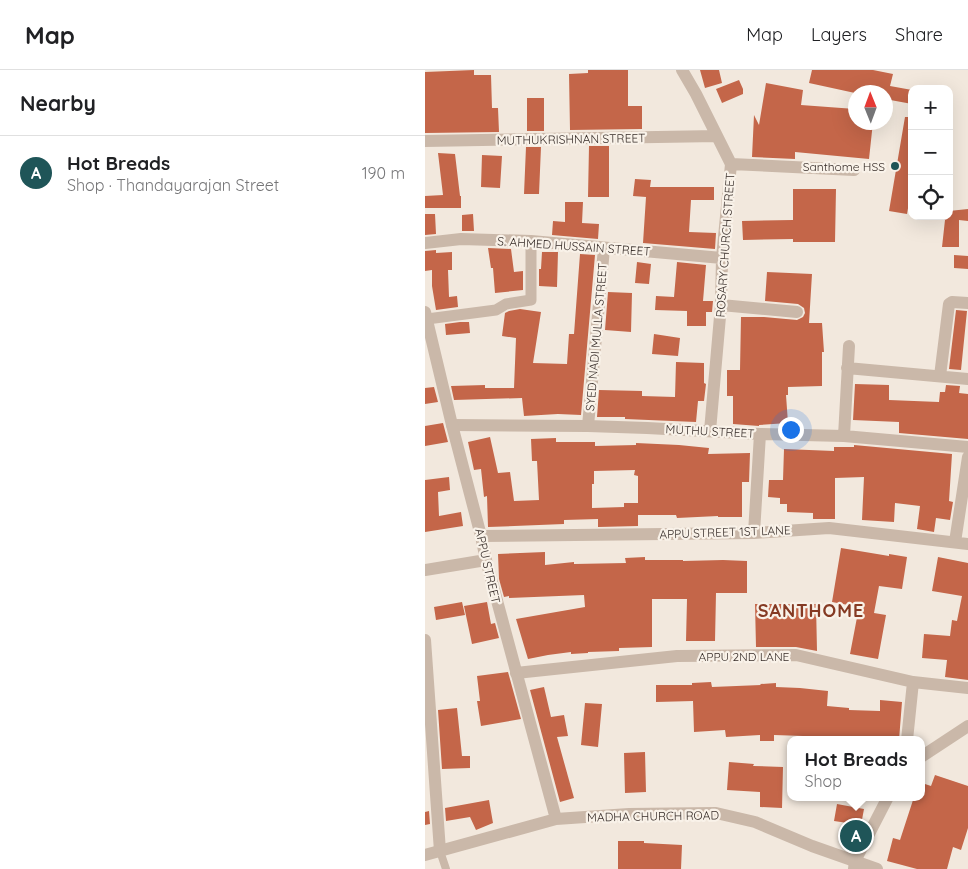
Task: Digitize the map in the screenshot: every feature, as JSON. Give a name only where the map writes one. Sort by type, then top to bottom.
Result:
[{"type":"street","name":"ROSARY CHURCH STREET","points":[[683,70],[731,164],[722,258],[721,305],[710,431]]},
{"type":"street","name":"MUTHUKRISHNAN STREET","points":[[425,141],[717,136]]},
{"type":"street","points":[[731,164],[854,170]]},
{"type":"street","name":"S. AHMED HUSSAIN STREET","points":[[425,243],[461,239],[531,241],[722,258]]},
{"type":"street","points":[[426,316],[496,310],[506,304],[531,300],[531,241]]},
{"type":"street","name":"SYED NADI MULLA STREET","points":[[588,426],[604,248]]},
{"type":"street","points":[[940,376],[949,304],[952,302],[968,303]]},
{"type":"street","points":[[721,305],[797,312]]},
{"type":"street","name":"APPU STREET","points":[[426,316],[481,536],[485,560],[556,819]]},
{"type":"street","points":[[844,436],[849,346]]},
{"type":"street","points":[[847,368],[968,379]]},
{"type":"street","name":"MUTHU STREET","points":[[452,425],[588,426],[844,436],[968,447]]},
{"type":"street","points":[[755,532],[760,434]]},
{"type":"street","points":[[955,542],[968,457]]},
{"type":"street","name":"APPU STREET 1ST LANE","points":[[481,536],[755,532],[829,528],[968,544]]},
{"type":"street","points":[[425,570],[485,560]]},
{"type":"street","points":[[425,640],[440,851]]},
{"type":"street","name":"APPU 2ND LANE","points":[[515,673],[677,656],[795,655],[913,682],[968,688]]},
{"type":"street","points":[[907,736],[913,682]]},
{"type":"street","points":[[925,753],[968,726]]},
{"type":"street","points":[[855,865],[886,801]]},
{"type":"street","name":"MADHA CHURCH ROAD","points":[[425,855],[556,819],[629,814],[716,813],[755,822],[855,865],[877,869]]},
{"type":"lane","points":[[440,851],[446,869]]},
{"type":"building","points":[[474,70],[474,75],[491,75],[492,108],[498,108],[499,132],[425,133],[425,72]]},
{"type":"building","points":[[588,70],[628,70],[628,106],[642,106],[642,129],[570,130],[569,74],[588,73]]},
{"type":"building","points":[[700,70],[719,70],[722,83],[705,88]]},
{"type":"building","points":[[812,70],[873,70],[893,74],[890,85],[848,85],[848,91],[809,83]]},
{"type":"building","points":[[739,80],[743,94],[722,103],[716,89]]},
{"type":"building","points":[[766,83],[803,90],[801,105],[848,108],[848,130],[872,130],[869,159],[795,152],[795,159],[752,157],[754,115],[759,125]]},
{"type":"building","points":[[893,87],[908,89],[908,103],[893,100]]},
{"type":"building","points":[[527,98],[544,98],[544,131],[527,131]]},
{"type":"building","points":[[905,117],[908,117],[907,214],[889,211]]},
{"type":"building","points":[[589,146],[609,146],[609,197],[588,197]]},
{"type":"building","points":[[526,147],[541,147],[539,194],[524,194]]},
{"type":"building","points":[[438,153],[455,154],[461,208],[425,208],[425,196],[443,195]]},
{"type":"building","points":[[482,155],[502,156],[500,188],[481,187]]},
{"type":"building","points":[[635,179],[651,180],[650,187],[714,187],[714,200],[691,200],[689,232],[716,233],[715,249],[643,243],[646,197],[633,196]]},
{"type":"building","points":[[793,189],[836,189],[835,242],[793,242],[793,239],[743,240],[742,221],[793,220]]},
{"type":"building","points":[[565,202],[583,202],[582,223],[599,224],[598,239],[552,235],[553,221],[565,222]]},
{"type":"building","points":[[968,209],[968,221],[959,220],[959,247],[942,247],[945,220],[953,220],[953,211]]},
{"type":"building","points":[[425,214],[435,214],[436,234],[425,235]]},
{"type":"building","points":[[473,214],[474,231],[462,231],[462,215]]},
{"type":"building","points":[[488,248],[511,249],[514,272],[523,271],[523,290],[495,293],[493,268],[491,268]]},
{"type":"building","points":[[436,250],[436,253],[452,252],[452,270],[448,270],[449,297],[457,296],[458,307],[436,310],[432,286],[432,270],[425,271],[425,251]]},
{"type":"building","points":[[542,252],[558,252],[557,287],[539,286]]},
{"type":"building","points":[[580,254],[595,255],[581,415],[524,416],[522,398],[454,400],[451,386],[485,385],[485,388],[514,388],[516,338],[502,336],[505,313],[509,311],[520,309],[541,312],[533,363],[567,364],[569,334],[574,334]]},
{"type":"building","points":[[954,255],[968,256],[968,269],[954,268]]},
{"type":"building","points":[[637,262],[651,264],[649,284],[635,283]]},
{"type":"building","points":[[677,262],[706,265],[703,301],[713,301],[712,312],[706,312],[706,326],[687,326],[687,311],[655,310],[656,296],[674,297]]},
{"type":"building","points":[[767,272],[812,274],[809,323],[822,323],[824,352],[822,352],[822,386],[788,387],[788,395],[786,395],[788,423],[759,426],[733,424],[733,396],[727,396],[727,370],[740,370],[741,317],[797,320],[803,317],[805,313],[804,308],[798,304],[765,301]]},
{"type":"building","points":[[608,292],[632,293],[631,332],[605,330]]},
{"type":"building","points":[[956,310],[967,311],[961,370],[949,369]]},
{"type":"building","points":[[469,322],[470,333],[446,335],[445,324]]},
{"type":"building","points":[[654,334],[680,338],[678,356],[652,354]]},
{"type":"building","points":[[676,362],[704,363],[704,383],[706,384],[704,401],[698,401],[696,422],[597,417],[599,390],[642,391],[642,396],[675,397]]},
{"type":"building","points":[[855,384],[889,385],[889,400],[939,402],[940,392],[945,392],[946,385],[960,386],[959,393],[968,394],[968,439],[899,433],[899,422],[853,420]]},
{"type":"building","points":[[434,387],[438,402],[425,404],[425,388]]},
{"type":"building","points":[[443,423],[448,442],[425,446],[425,426]]},
{"type":"building","points":[[490,437],[498,473],[510,472],[514,501],[539,500],[537,461],[532,461],[531,439],[556,438],[556,442],[595,442],[595,446],[636,445],[636,443],[679,445],[709,448],[708,454],[750,453],[749,482],[742,482],[742,517],[677,518],[676,515],[638,515],[638,526],[598,527],[598,519],[564,520],[564,524],[488,527],[487,496],[484,497],[481,469],[474,470],[468,442]],"holes":[[[635,470],[634,475],[638,476],[638,503],[624,503],[624,507],[592,508],[594,471]]]},
{"type":"building","points":[[854,445],[952,454],[949,501],[953,502],[950,520],[936,518],[934,532],[917,529],[920,506],[895,503],[894,522],[862,520],[864,477],[835,478],[835,519],[813,519],[813,513],[787,512],[787,504],[780,504],[780,498],[768,497],[769,480],[783,480],[784,449],[834,451],[834,447],[854,447]]},
{"type":"building","points":[[449,477],[450,490],[438,492],[439,516],[461,512],[463,526],[425,532],[425,480]]},
{"type":"building","points":[[841,548],[907,557],[902,589],[879,586],[874,613],[886,615],[878,659],[850,654],[859,607],[832,602]]},
{"type":"building","points":[[545,552],[545,565],[574,562],[574,564],[626,563],[625,558],[645,557],[645,560],[747,561],[747,593],[716,593],[715,641],[686,641],[687,599],[652,599],[652,647],[619,648],[619,651],[588,653],[571,654],[571,652],[528,659],[516,619],[585,607],[584,595],[504,597],[499,579],[498,554]]},
{"type":"building","points":[[938,557],[968,563],[968,680],[945,677],[947,660],[922,658],[924,634],[950,636],[952,620],[957,621],[962,596],[932,591]]},
{"type":"building","points":[[462,602],[465,615],[436,620],[434,607]]},
{"type":"building","points":[[487,602],[491,624],[495,623],[499,638],[472,644],[464,606]]},
{"type":"building","points":[[755,604],[816,604],[817,651],[796,647],[756,647]]},
{"type":"building","points":[[508,672],[521,719],[481,726],[477,701],[480,701],[477,676]]},
{"type":"building","points":[[711,682],[712,687],[776,683],[776,687],[828,691],[827,706],[849,708],[849,710],[880,711],[880,700],[902,702],[899,736],[774,735],[774,741],[760,741],[760,735],[726,737],[725,730],[694,732],[693,701],[656,702],[656,685],[692,685],[692,683]]},
{"type":"building","points":[[544,687],[551,717],[564,715],[568,736],[557,737],[574,798],[560,802],[530,690]]},
{"type":"building","points":[[585,703],[602,704],[598,747],[581,745]]},
{"type":"building","points":[[457,708],[462,756],[470,756],[470,768],[442,769],[438,710]]},
{"type":"building","points":[[645,752],[646,792],[625,793],[624,753]]},
{"type":"building","points":[[729,762],[754,764],[753,766],[783,767],[782,808],[760,807],[760,792],[727,790]]},
{"type":"building","points":[[935,775],[968,786],[968,828],[961,850],[953,847],[947,869],[917,869],[887,861],[893,838],[900,840],[913,801],[925,801],[925,784],[931,786]]},
{"type":"building","points":[[489,800],[493,823],[476,830],[470,817],[446,821],[445,808]]},
{"type":"building","points":[[837,804],[864,809],[861,825],[834,821]]},
{"type":"building","points":[[429,811],[430,824],[425,825],[425,812]]},
{"type":"building","points":[[618,841],[644,841],[644,843],[682,845],[681,869],[618,869]]},
{"type":"place","name":"Santhome HSS","points":[[895,166]]},
{"type":"place","name":"Hot Breads","points":[[856,836]]},
{"type":"district","name":"SANTHOME","points":[[811,610]]}]
